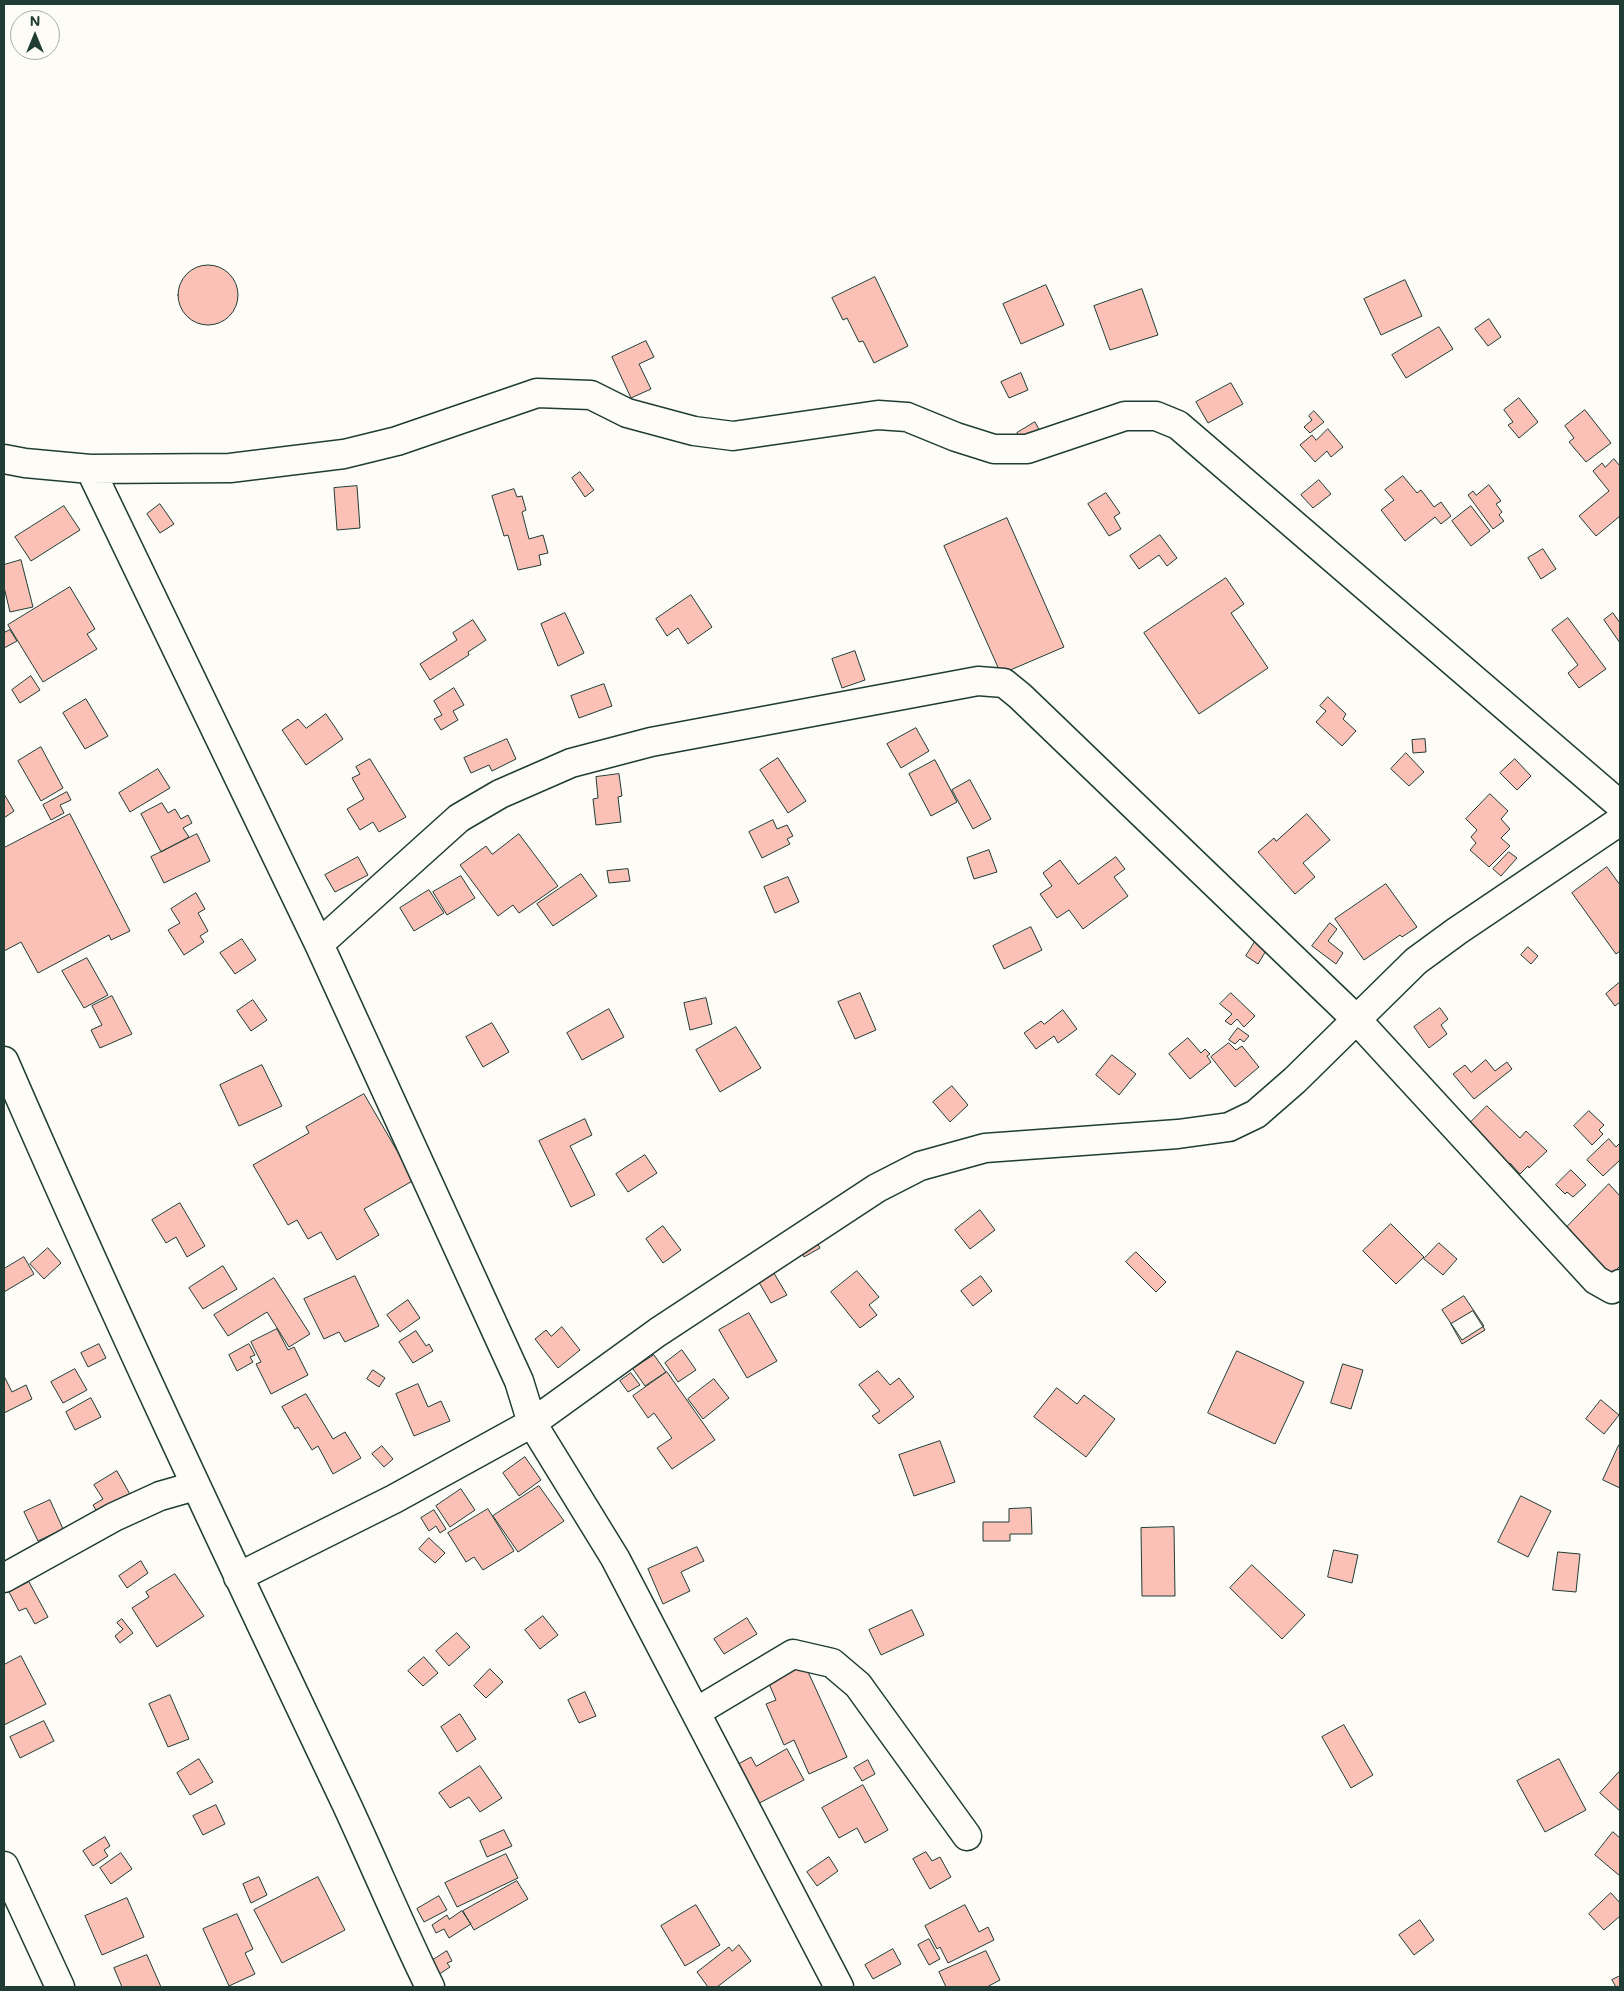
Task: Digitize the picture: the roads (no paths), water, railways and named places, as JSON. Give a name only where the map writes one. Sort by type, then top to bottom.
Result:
[{"type":"street","points":[[4,459],[25,463],[90,469],[230,468],[344,454],[397,441],[537,392],[590,395],[627,413],[694,431],[733,436],[878,415],[907,417],[956,437],[994,448],[1027,449],[1125,416],[1156,416],[1178,426],[1186,432],[1620,804]]},
{"type":"street","points":[[90,469],[319,944],[519,1381],[532,1423],[615,1558],[839,1987]]},
{"type":"street","points":[[319,944],[459,818],[500,794],[571,763],[660,740],[978,681],[1004,683],[1020,696],[1356,1019],[1596,1280],[1612,1289],[1620,1284]]},
{"type":"street","points":[[238,1577],[394,1499],[532,1423],[658,1332],[877,1188],[920,1166],[985,1148],[1178,1134],[1229,1127],[1256,1114],[1295,1080],[1416,961],[1457,931],[1620,821]]},
{"type":"street","points":[[4,1061],[51,1171],[195,1486],[379,1873],[430,1987]]},
{"type":"street","points":[[4,1578],[114,1517],[160,1496],[195,1486]]},
{"type":"street","points":[[696,1712],[793,1654],[832,1663],[858,1685],[967,1836]]},
{"type":"street","points":[[4,1866],[60,1987]]}]
